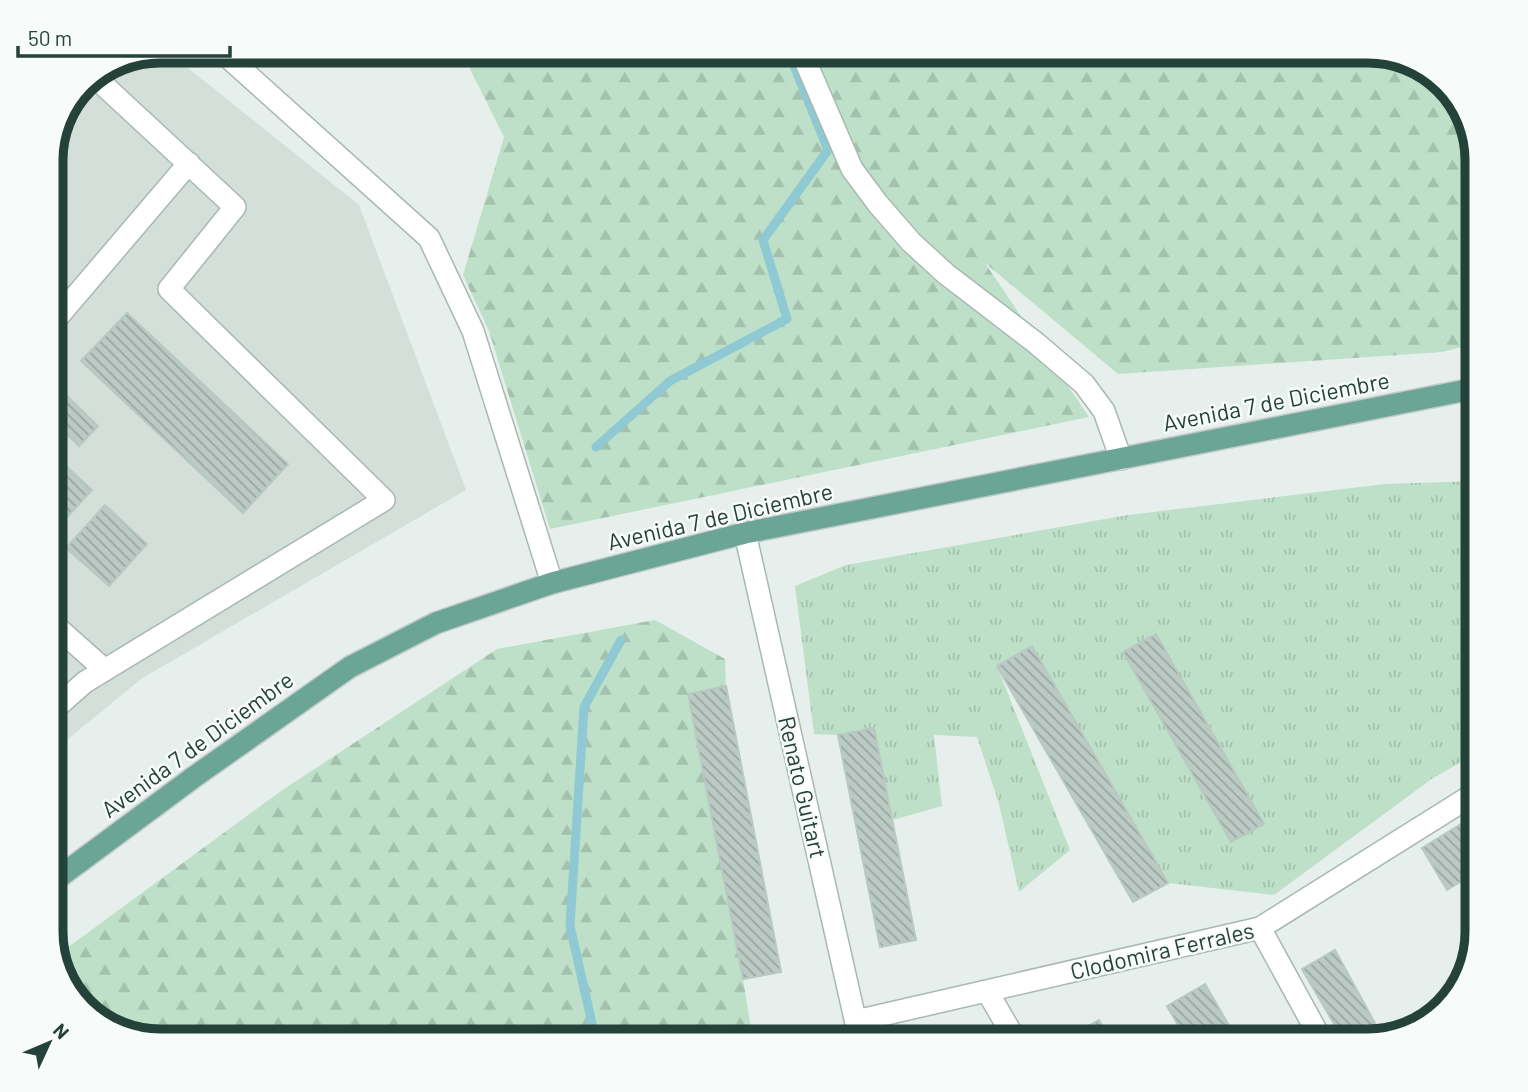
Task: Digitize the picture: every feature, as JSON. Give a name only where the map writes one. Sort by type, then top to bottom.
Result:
[{"type":"main road","name":"Avenida 7 de Diciembre","points":[[63,874],[194,777],[351,667],[436,623],[552,583],[745,533],[1465,390]]},
{"type":"street","points":[[234,63],[429,238],[473,331],[552,583]]},
{"type":"street","points":[[807,63],[852,169],[878,204],[911,242],[946,274],[1070,370],[1084,384],[1104,411],[1121,459]]},
{"type":"street","points":[[63,701],[85,682],[384,500],[169,289],[234,207],[190,163],[101,83]]},
{"type":"street","points":[[63,311],[190,163]]},
{"type":"street","name":"Renato Guitart","points":[[745,533],[858,1029]]},
{"type":"street","points":[[63,633],[105,670]]},
{"type":"street","name":"Clodomira Ferrales","points":[[864,1029],[987,991],[1260,928],[1465,800]]},
{"type":"street","points":[[1260,928],[1315,1029]]},
{"type":"street","points":[[987,991],[1009,1029]]},
{"type":"shaded area","points":[[182,63],[359,205],[466,490],[141,679],[63,743],[63,153],[73,117],[96,87],[129,68],[147,64]]},
{"type":"green space","points":[[467,63],[1387,65],[1417,76],[1441,96],[1455,117],[1462,135],[1465,160],[1465,346],[1442,352],[1118,374],[985,263],[1089,417],[550,529],[489,331],[463,275],[504,137]]},
{"type":"green space","points":[[1465,481],[1465,760],[1433,778],[1274,895],[1168,883],[1032,646],[997,666],[1070,850],[1019,892],[999,804],[977,737],[934,735],[942,806],[893,820],[874,728],[838,735],[814,734],[795,586],[846,565],[1128,515],[1385,484]]},
{"type":"green space","points":[[655,620],[725,659],[726,686],[688,694],[751,1029],[160,1029],[129,1024],[111,1016],[87,996],[76,981],[65,950],[281,791],[497,649]]},
{"type":"building","points":[[127,313],[288,464],[243,513],[81,361]]},
{"type":"building","points":[[63,392],[98,426],[79,446],[63,431]]},
{"type":"building","points":[[63,463],[92,490],[63,522]]},
{"type":"building","points":[[105,505],[147,544],[109,586],[66,548]]},
{"type":"building","points":[[1156,634],[1264,824],[1231,842],[1123,652]]},
{"type":"building","points":[[1032,646],[1168,883],[1133,902],[997,666]]},
{"type":"building","points":[[726,686],[781,972],[743,979],[688,694]]},
{"type":"building","points":[[874,728],[916,940],[880,947],[838,735]]},
{"type":"building","points":[[1465,821],[1465,879],[1447,890],[1422,848]]},
{"type":"building","points":[[1335,950],[1378,1028],[1337,1029],[1302,969]]},
{"type":"building","points":[[1205,984],[1231,1029],[1180,1029],[1167,1006]]},
{"type":"building","points":[[1099,1020],[1104,1029],[1083,1029]]},
{"type":"waterway","points":[[596,447],[670,381],[787,319],[763,240],[828,150],[793,63]]},
{"type":"waterway","points":[[593,1029],[570,926],[584,707],[621,640]]}]
